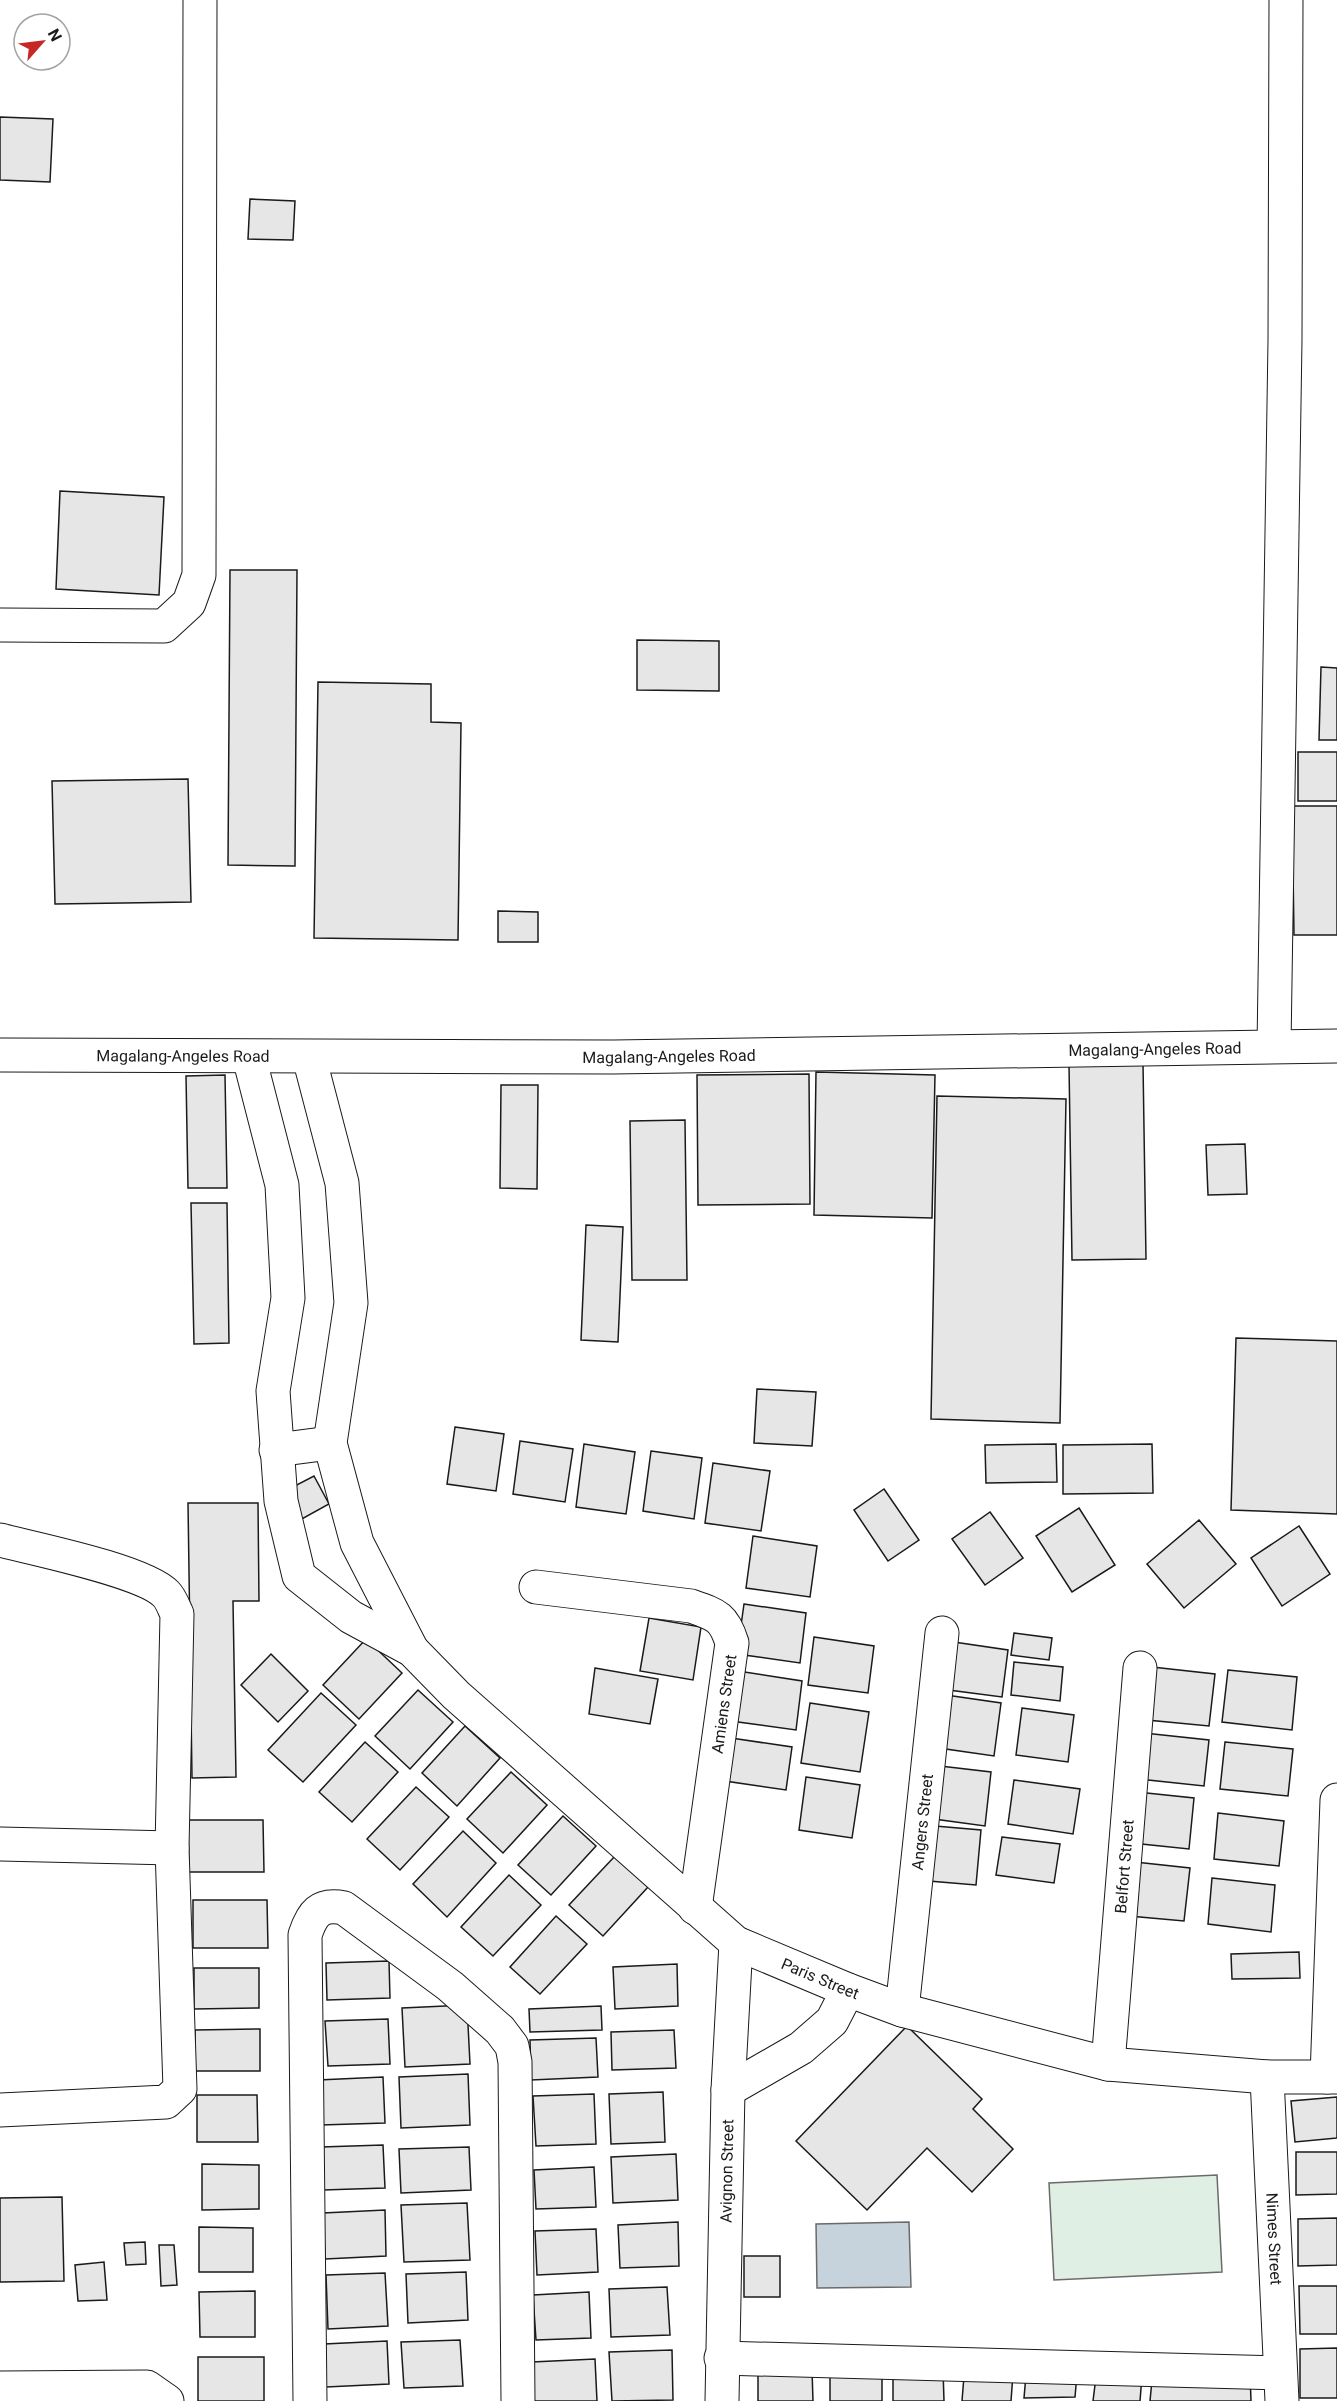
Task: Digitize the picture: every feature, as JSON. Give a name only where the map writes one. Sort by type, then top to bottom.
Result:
[{"type":"street","points":[[0,625],[164,626],[189,603],[199,575],[200,0]]},
{"type":"street","points":[[1274,1046],[1285,329],[1286,0]]},
{"type":"street","name":"Magalang-Angeles Road","points":[[0,1055],[631,1056],[1337,1046]]},
{"type":"street","points":[[249,1057],[282,1185],[288,1298],[273,1391],[281,1501],[299,1576],[351,1617],[412,1650]]},
{"type":"street","points":[[309,1057],[342,1183],[351,1303],[330,1443],[357,1543],[412,1650]]},
{"type":"street","points":[[276,1450],[330,1443]]},
{"type":"street","points":[[0,1540],[141,1579],[166,1594],[177,1614],[172,1848],[180,2089],[166,2102],[0,2110]]},
{"type":"street","name":"Amiens Street","points":[[537,1587],[691,1606],[711,1613],[727,1625],[732,1644],[695,1908]]},
{"type":"street","name":"Angers Street","points":[[902,2010],[942,1633]]},
{"type":"street","name":"Paris Street","points":[[412,1650],[456,1695],[736,1943],[902,2010],[1108,2064],[1267,2078],[1332,2077]]},
{"type":"street","name":"Belfort Street","points":[[1108,2064],[1140,1668]]},
{"type":"street","points":[[1332,2077],[1337,1800]]},
{"type":"street","points":[[0,1844],[172,1848]]},
{"type":"street","points":[[310,2401],[305,1935],[311,1916],[335,1906],[344,1908],[450,1986],[500,2030],[512,2046],[515,2062],[518,2401]]},
{"type":"street","name":"Avignon Street","points":[[722,2401],[721,2358],[729,2090],[736,1943]]},
{"type":"street","points":[[729,2090],[801,2048],[832,2021],[848,1990]]},
{"type":"street","name":"Nimes Street","points":[[1267,2078],[1281,2387]]},
{"type":"street","points":[[721,2358],[1281,2387]]},
{"type":"street","points":[[0,2388],[147,2387],[167,2401]]},
{"type":"green space","points":[[1217,2175],[1222,2272],[1054,2280],[1049,2183]]},
{"type":"shaded area","points":[[909,2222],[911,2287],[817,2288],[816,2224]]},
{"type":"building","points":[[0,117],[53,119],[50,182],[0,180]]},
{"type":"building","points":[[250,199],[295,201],[293,240],[248,239]]},
{"type":"building","points":[[60,491],[164,497],[159,595],[56,589]]},
{"type":"building","points":[[230,570],[297,570],[295,866],[228,865]]},
{"type":"building","points":[[637,640],[719,641],[719,691],[637,690]]},
{"type":"building","points":[[1321,667],[1337,668],[1337,740],[1319,740]]},
{"type":"building","points":[[318,682],[431,684],[431,722],[461,723],[458,940],[314,938]]},
{"type":"building","points":[[1298,752],[1337,752],[1337,801],[1298,801]]},
{"type":"building","points":[[188,779],[191,902],[55,904],[52,781]]},
{"type":"building","points":[[1292,806],[1337,806],[1337,935],[1294,935]]},
{"type":"building","points":[[498,911],[538,912],[538,942],[498,942]]},
{"type":"building","points":[[1143,1063],[1146,1259],[1072,1260],[1069,1064]]},
{"type":"building","points":[[816,1072],[935,1075],[932,1218],[814,1215]]},
{"type":"building","points":[[809,1074],[810,1204],[698,1205],[697,1075]]},
{"type":"building","points":[[225,1075],[227,1188],[188,1188],[186,1076]]},
{"type":"building","points":[[501,1085],[538,1085],[537,1189],[500,1188]]},
{"type":"building","points":[[937,1096],[1066,1099],[1060,1423],[931,1419]]},
{"type":"building","points":[[685,1120],[687,1280],[632,1280],[630,1121]]},
{"type":"building","points":[[1245,1144],[1247,1194],[1208,1195],[1206,1145]]},
{"type":"building","points":[[191,1203],[227,1203],[229,1343],[194,1344]]},
{"type":"building","points":[[586,1225],[623,1227],[618,1342],[581,1340]]},
{"type":"building","points":[[1236,1338],[1337,1341],[1337,1514],[1231,1510]]},
{"type":"building","points":[[757,1389],[816,1392],[812,1446],[754,1443]]},
{"type":"building","points":[[455,1427],[504,1434],[496,1491],[447,1484]]},
{"type":"building","points":[[520,1441],[573,1449],[565,1502],[513,1494]]},
{"type":"building","points":[[584,1444],[635,1452],[626,1514],[576,1507]]},
{"type":"building","points":[[1056,1444],[1057,1482],[986,1483],[985,1445]]},
{"type":"building","points":[[1152,1444],[1153,1493],[1063,1494],[1063,1445]]},
{"type":"building","points":[[651,1451],[702,1458],[694,1519],[643,1511]]},
{"type":"building","points":[[713,1463],[770,1471],[761,1531],[705,1523]]},
{"type":"building","points":[[314,1476],[329,1504],[300,1520],[285,1491]]},
{"type":"building","points":[[884,1489],[919,1540],[888,1561],[854,1510]]},
{"type":"building","points":[[188,1503],[258,1503],[259,1601],[233,1601],[236,1777],[192,1778]]},
{"type":"building","points":[[1079,1508],[1115,1565],[1072,1592],[1036,1536]]},
{"type":"building","points":[[990,1512],[1023,1558],[985,1585],[952,1539]]},
{"type":"building","points":[[1199,1520],[1236,1564],[1184,1608],[1147,1564]]},
{"type":"building","points":[[1299,1526],[1330,1574],[1282,1606],[1251,1558]]},
{"type":"building","points":[[753,1536],[817,1546],[810,1597],[746,1588]]},
{"type":"building","points":[[744,1604],[806,1613],[800,1663],[737,1654]]},
{"type":"building","points":[[649,1618],[701,1627],[693,1680],[640,1671]]},
{"type":"building","points":[[1014,1633],[1052,1638],[1049,1660],[1011,1655]]},
{"type":"building","points":[[814,1637],[874,1646],[868,1693],[808,1685]]},
{"type":"building","points":[[366,1639],[402,1673],[359,1719],[323,1685]]},
{"type":"building","points":[[947,1641],[1008,1650],[1002,1697],[941,1689]]},
{"type":"building","points":[[271,1654],[308,1691],[278,1722],[241,1685]]},
{"type":"building","points":[[1014,1662],[1063,1667],[1060,1701],[1011,1695]]},
{"type":"building","points":[[1152,1667],[1215,1674],[1209,1726],[1147,1720]]},
{"type":"building","points":[[595,1668],[658,1679],[650,1724],[589,1714]]},
{"type":"building","points":[[1228,1670],[1297,1677],[1292,1730],[1222,1722]]},
{"type":"building","points":[[738,1671],[802,1681],[796,1730],[731,1721]]},
{"type":"building","points":[[418,1690],[453,1722],[410,1769],[375,1736]]},
{"type":"building","points":[[321,1693],[356,1725],[303,1782],[268,1750]]},
{"type":"building","points":[[946,1695],[1001,1703],[994,1756],[939,1748]]},
{"type":"building","points":[[810,1703],[869,1712],[860,1772],[801,1763]]},
{"type":"building","points":[[1022,1708],[1074,1715],[1068,1762],[1016,1755]]},
{"type":"building","points":[[465,1726],[500,1758],[457,1806],[422,1773]]},
{"type":"building","points":[[1144,1733],[1209,1740],[1204,1786],[1139,1779]]},
{"type":"building","points":[[731,1738],[792,1747],[786,1790],[725,1781]]},
{"type":"building","points":[[365,1742],[398,1772],[352,1822],[319,1792]]},
{"type":"building","points":[[1225,1742],[1293,1749],[1288,1796],[1220,1789]]},
{"type":"building","points":[[940,1766],[991,1772],[985,1826],[934,1819]]},
{"type":"building","points":[[511,1772],[547,1805],[503,1853],[467,1819]]},
{"type":"building","points":[[806,1777],[860,1785],[852,1838],[799,1830]]},
{"type":"building","points":[[1014,1780],[1080,1789],[1073,1834],[1008,1824]]},
{"type":"building","points":[[416,1787],[449,1817],[400,1870],[367,1839]]},
{"type":"building","points":[[1137,1792],[1194,1798],[1189,1849],[1132,1843]]},
{"type":"building","points":[[1218,1813],[1284,1821],[1279,1866],[1214,1859]]},
{"type":"building","points":[[563,1816],[596,1846],[551,1895],[518,1865]]},
{"type":"building","points":[[188,1820],[263,1820],[264,1872],[189,1872]]},
{"type":"building","points":[[935,1826],[981,1830],[976,1885],[929,1881]]},
{"type":"building","points":[[463,1831],[496,1863],[447,1917],[413,1884]]},
{"type":"building","points":[[1002,1837],[1060,1844],[1054,1883],[996,1875]]},
{"type":"building","points":[[615,1856],[648,1887],[603,1936],[569,1905]]},
{"type":"building","points":[[1135,1862],[1190,1868],[1184,1921],[1129,1916]]},
{"type":"building","points":[[509,1875],[541,1905],[493,1956],[461,1927]]},
{"type":"building","points":[[1212,1878],[1275,1885],[1271,1932],[1208,1924]]},
{"type":"building","points":[[193,1900],[267,1900],[268,1948],[193,1948]]},
{"type":"building","points":[[556,1916],[587,1944],[540,1994],[510,1967]]},
{"type":"building","points":[[1299,1952],[1300,1978],[1232,1979],[1231,1954]]},
{"type":"building","points":[[389,1961],[390,1998],[327,2000],[326,1963]]},
{"type":"building","points":[[677,1964],[678,2006],[615,2009],[613,1967]]},
{"type":"building","points":[[194,1968],[259,1968],[259,2008],[194,2009]]},
{"type":"building","points":[[467,2005],[470,2064],[405,2067],[402,2008]]},
{"type":"building","points":[[601,2006],[602,2030],[530,2032],[529,2009]]},
{"type":"building","points":[[388,2019],[390,2064],[328,2066],[325,2021]]},
{"type":"building","points":[[907,2026],[982,2099],[973,2109],[1013,2149],[972,2192],[927,2148],[867,2210],[796,2141]]},
{"type":"building","points":[[260,2029],[260,2071],[195,2071],[195,2030]]},
{"type":"building","points":[[674,2030],[676,2068],[612,2070],[611,2032]]},
{"type":"building","points":[[596,2038],[598,2077],[531,2080],[530,2040]]},
{"type":"building","points":[[468,2074],[470,2125],[401,2128],[399,2077]]},
{"type":"building","points":[[383,2077],[385,2123],[321,2125],[318,2080]]},
{"type":"building","points":[[663,2092],[665,2142],[611,2144],[609,2094]]},
{"type":"building","points":[[594,2094],[596,2144],[536,2146],[533,2096]]},
{"type":"building","points":[[197,2095],[257,2095],[258,2142],[197,2142]]},
{"type":"building","points":[[1337,2097],[1337,2138],[1295,2142],[1291,2101]]},
{"type":"building","points":[[383,2145],[385,2188],[323,2190],[321,2147]]},
{"type":"building","points":[[469,2147],[471,2190],[401,2193],[399,2149]]},
{"type":"building","points":[[1296,2152],[1337,2152],[1337,2194],[1296,2195]]},
{"type":"building","points":[[676,2154],[678,2200],[613,2203],[611,2157]]},
{"type":"building","points":[[202,2164],[259,2165],[259,2209],[202,2210]]},
{"type":"building","points":[[594,2167],[596,2207],[536,2209],[534,2170]]},
{"type":"building","points":[[62,2197],[64,2281],[0,2282],[0,2198]]},
{"type":"building","points":[[467,2203],[470,2260],[404,2262],[401,2205]]},
{"type":"building","points":[[385,2210],[386,2256],[325,2259],[323,2213]]},
{"type":"building","points":[[1337,2218],[1337,2265],[1298,2266],[1298,2219]]},
{"type":"building","points":[[678,2222],[679,2266],[620,2268],[618,2225]]},
{"type":"building","points":[[199,2227],[253,2228],[253,2272],[199,2272]]},
{"type":"building","points":[[596,2229],[598,2272],[537,2275],[535,2231]]},
{"type":"building","points":[[145,2242],[146,2264],[126,2265],[124,2243]]},
{"type":"building","points":[[159,2245],[174,2245],[177,2285],[161,2286]]},
{"type":"building","points":[[744,2256],[780,2256],[780,2297],[744,2297]]},
{"type":"building","points":[[104,2262],[107,2300],[78,2301],[75,2265]]},
{"type":"building","points":[[466,2272],[468,2320],[408,2323],[406,2274]]},
{"type":"building","points":[[385,2273],[388,2326],[328,2329],[326,2275]]},
{"type":"building","points":[[1299,2286],[1337,2286],[1337,2334],[1300,2334]]},
{"type":"building","points":[[667,2287],[670,2335],[611,2337],[609,2289]]},
{"type":"building","points":[[255,2291],[255,2337],[200,2337],[199,2292]]},
{"type":"building","points":[[589,2292],[591,2338],[536,2340],[533,2295]]},
{"type":"building","points":[[460,2340],[463,2386],[404,2388],[401,2342]]},
{"type":"building","points":[[387,2341],[389,2384],[326,2387],[324,2344]]},
{"type":"building","points":[[1337,2348],[1337,2398],[1300,2398],[1300,2349]]},
{"type":"building","points":[[672,2350],[673,2400],[612,2401],[609,2352]]},
{"type":"building","points":[[198,2357],[264,2357],[264,2401],[198,2401]]},
{"type":"building","points":[[595,2359],[597,2401],[534,2401],[532,2362]]},
{"type":"building","points":[[943,2369],[944,2401],[893,2401],[893,2370]]},
{"type":"building","points":[[812,2370],[813,2401],[758,2401],[758,2371]]},
{"type":"building","points":[[882,2372],[882,2401],[830,2401],[830,2373]]},
{"type":"building","points":[[1250,2373],[1251,2401],[1150,2401],[1152,2380]]},
{"type":"building","points":[[1013,2374],[1011,2401],[962,2401],[964,2376]]},
{"type":"building","points":[[1077,2374],[1075,2397],[1024,2398],[1026,2375]]},
{"type":"building","points":[[1142,2376],[1140,2401],[1093,2401],[1096,2377]]}]
